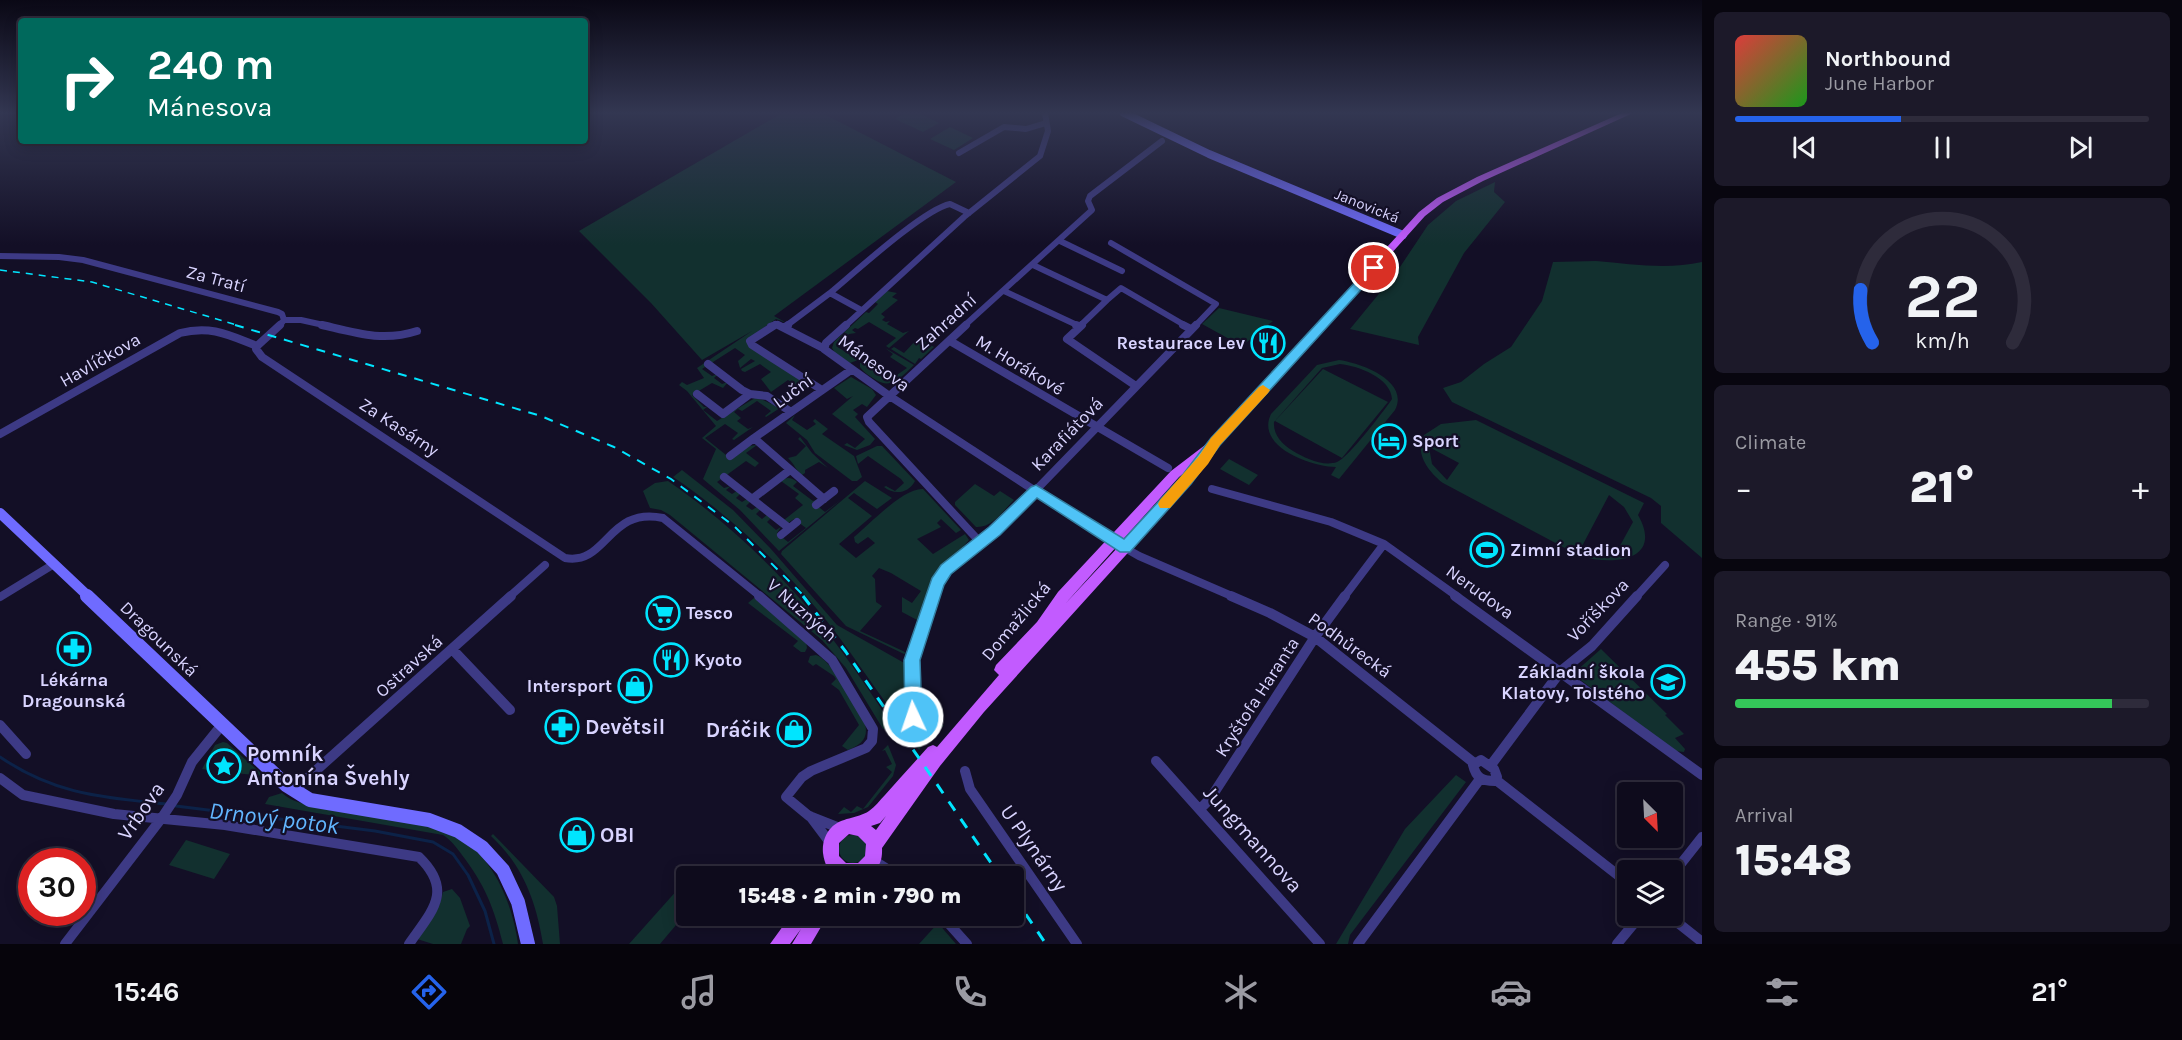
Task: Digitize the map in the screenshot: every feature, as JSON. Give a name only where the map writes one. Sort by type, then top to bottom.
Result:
[{"type":"main road","name":"Domažlická","points":[[846,828],[869,820],[879,812],[1042,626],[1057,603],[1186,481],[1215,442],[1430,207],[1458,190],[1531,157]]},
{"type":"main road","name":"Domažlická","points":[[874,853],[935,761],[1119,545]]},
{"type":"main road","points":[[831,866],[831,844],[846,828],[863,829],[873,838],[874,853],[869,866]]},
{"type":"main road","points":[[780,944],[793,926]]},
{"type":"main road","points":[[801,944],[813,926]]},
{"type":"street","name":"Mánesova","points":[[1039,157],[969,213],[861,310],[823,348],[888,395],[1119,545]]},
{"type":"street","name":"Zahradní","points":[[979,541],[867,420],[869,414],[1091,211],[1088,201],[1090,196],[1141,157]]},
{"type":"street","name":"Janovická","points":[[1216,157],[1403,235]]},
{"type":"street","points":[[785,327],[944,205],[952,205],[969,213]]},
{"type":"street","points":[[1060,241],[1122,271]]},
{"type":"street","name":"Karafiátová","points":[[916,721],[913,717],[912,660],[938,583],[946,570],[994,531],[1036,490],[1216,304],[1112,243]]},
{"type":"street","name":"Za Tratí","points":[[0,256],[59,257],[92,262],[278,312],[282,314],[284,320],[312,321],[382,339],[400,337],[417,331]]},
{"type":"street","points":[[1033,265],[1107,300]]},
{"type":"street","points":[[1136,386],[1068,341],[1068,335],[1107,300],[1118,286],[1191,329]]},
{"type":"street","points":[[1004,291],[1079,326]]},
{"type":"street","points":[[830,293],[861,310]]},
{"type":"street","points":[[257,346],[284,320]]},
{"type":"street","points":[[822,390],[750,343],[753,338],[772,325],[780,324],[823,348]]},
{"type":"street","name":"Havlíčkova","points":[[0,434],[169,338],[195,329],[220,331]]},
{"type":"street","name":"Za Kasárny","points":[[220,331],[247,344],[257,346],[256,349],[262,357],[562,556]]},
{"type":"street","name":"M. Horákové","points":[[950,341],[1168,468]]},
{"type":"street","points":[[708,364],[750,393],[767,396],[791,412]]},
{"type":"street","name":"Luční","points":[[730,456],[851,370]]},
{"type":"street","points":[[696,394],[723,414],[750,393]]},
{"type":"street","points":[[754,438],[784,461],[820,502],[834,491]]},
{"type":"street","points":[[752,499],[790,470]]},
{"type":"street","points":[[724,477],[789,528]]},
{"type":"street","name":"Nerudova","points":[[1212,489],[1331,522],[1384,544],[1702,774]]},
{"type":"street","name":"Dragounská","points":[[0,513],[221,726],[293,791]]},
{"type":"street","name":"V Nuzných","points":[[562,556],[572,560],[585,558],[628,520],[643,515],[660,517],[730,570],[832,660],[870,722],[873,735],[866,748],[802,777],[786,797],[809,816],[831,844]]},
{"type":"street","points":[[781,535],[797,522]]},
{"type":"street","name":"Kryštofa Haranta","points":[[1200,809],[1210,800],[1315,637],[1384,544]]},
{"type":"street","name":"Podhůrecká","points":[[1119,545],[1315,637],[1474,763]]},
{"type":"street","points":[[0,597],[54,564]]},
{"type":"street","name":"Ostravská","points":[[293,791],[545,565]]},
{"type":"street","name":"Voříškova","points":[[1491,765],[1561,670],[1592,646],[1665,565]]},
{"type":"street","points":[[452,649],[510,710]]},
{"type":"street","points":[[0,725],[26,754]]},
{"type":"street","name":"Vrbova","points":[[65,944],[163,816],[177,795],[192,762],[221,726]]},
{"type":"street","name":"Jungmannova","points":[[1156,761],[1320,944]]},
{"type":"street","points":[[1483,761],[1491,765],[1497,773],[1496,780],[1490,783],[1480,779],[1473,770],[1474,763],[1483,761]]},
{"type":"street","name":"U Plynárny","points":[[965,771],[970,789],[1077,944]]},
{"type":"street","points":[[0,778],[22,795],[114,813],[163,816],[419,857],[430,866],[437,877],[438,893],[431,916],[409,944]]},
{"type":"street","points":[[1358,944],[1480,779]]},
{"type":"street","points":[[1496,780],[1617,874]]},
{"type":"street","points":[[293,791],[310,800],[432,821],[463,831],[490,854],[506,872],[517,895],[528,944]]},
{"type":"street","name":"V Nuzných","points":[[809,816],[846,828]]},
{"type":"street","points":[[1683,860],[1702,837]]},
{"type":"street","points":[[874,853],[885,866]]},
{"type":"street","points":[[950,926],[967,944]]},
{"type":"street","points":[[1617,944],[1632,926]]},
{"type":"street","points":[[1682,926],[1702,942]]},
{"type":"green space","points":[[706,157],[908,157],[956,182],[774,316],[785,322],[776,319],[749,338],[810,386],[799,395],[796,394],[802,389],[788,380],[771,392],[761,379],[771,372],[760,364],[745,372],[742,371],[741,369],[755,361],[751,359],[740,368],[738,361],[745,355],[735,348],[702,369],[712,376],[718,374],[714,378],[722,384],[728,382],[723,388],[712,383],[692,395],[704,407],[707,407],[703,410],[717,421],[755,398],[780,408],[766,417],[771,411],[757,401],[742,411],[738,409],[734,412],[741,418],[737,421],[748,429],[753,427],[734,440],[732,439],[738,433],[725,424],[705,438],[731,459],[749,446],[757,445],[746,453],[759,463],[755,467],[746,461],[717,482],[724,488],[731,486],[726,490],[732,494],[737,491],[740,494],[736,498],[742,502],[747,499],[750,502],[746,506],[752,510],[757,507],[760,510],[756,514],[762,519],[767,515],[771,518],[767,522],[776,530],[781,527],[777,533],[788,542],[806,528],[794,519],[788,523],[784,520],[803,505],[795,498],[799,494],[781,481],[783,479],[787,478],[797,482],[793,486],[813,501],[819,499],[815,504],[825,512],[842,499],[779,551],[740,510],[703,479],[716,449],[702,438],[716,426],[687,391],[679,385],[682,382],[687,385],[704,378],[697,368],[752,331],[702,360],[651,303],[579,231]]},
{"type":"green space","points":[[1495,182],[1494,192],[1505,202],[1464,253],[1418,337],[1419,345],[1350,329],[1396,273],[1428,225],[1456,201]]},
{"type":"green space","points":[[1596,261],[1662,266],[1702,262],[1702,558],[1661,523],[1661,506],[1651,498],[1452,402],[1443,388],[1461,382],[1511,347],[1542,301],[1553,262]]},
{"type":"green space","points":[[887,291],[897,293],[892,297],[898,300],[881,314],[885,317],[882,320],[890,321],[887,324],[903,333],[909,331],[889,348],[886,346],[896,338],[869,322],[858,329],[855,328],[852,330],[856,333],[849,334],[836,346],[858,360],[850,363],[835,353],[832,348],[834,342],[866,312],[869,313],[878,304],[875,302]]},
{"type":"green space","points":[[1219,308],[1273,321],[1242,346],[1202,324]]},
{"type":"green space","points":[[918,338],[934,347],[921,359],[919,358],[915,364],[891,349],[894,347],[904,353]]},
{"type":"green space","points":[[885,348],[914,365],[892,383],[882,383],[876,380],[860,367],[860,363],[866,363],[891,379],[907,368],[890,357],[893,354]]},
{"type":"green space","points":[[1339,360],[1370,369],[1390,382],[1396,390],[1398,400],[1395,410],[1339,479],[1331,475],[1336,467],[1313,463],[1288,453],[1271,436],[1268,426],[1271,414],[1317,365]],"holes":[[[1340,364],[1365,370],[1380,379],[1386,385],[1392,399],[1357,443],[1337,462],[1320,463],[1293,451],[1279,439],[1274,422],[1322,368]]]},
{"type":"green space","points":[[1323,369],[1388,402],[1342,458],[1275,421]]},
{"type":"green space","points":[[851,377],[872,389],[876,395],[867,407],[862,404],[853,410],[858,414],[855,417],[875,439],[870,445],[857,450],[844,445],[847,443],[855,448],[865,439],[832,414],[853,396],[847,399],[834,388]]},
{"type":"green space","points":[[795,415],[792,420],[807,430],[816,424],[813,421],[815,419],[828,429],[822,434],[854,456],[862,477],[857,481],[852,481],[815,453],[807,440],[786,423]]},
{"type":"green space","points":[[1476,420],[1644,503],[1638,515],[1644,530],[1645,542],[1640,551],[1620,560],[1580,556],[1443,483],[1424,462],[1421,449],[1424,435],[1441,424]],"holes":[[[1429,447],[1459,463],[1447,480],[1432,464]],[[1609,495],[1624,507],[1633,522],[1616,553],[1598,554],[1580,550]]]},
{"type":"green space","points":[[800,437],[812,453],[828,468],[819,462],[805,470],[802,475],[800,473],[788,458],[796,456],[806,446],[798,439]]},
{"type":"green space","points":[[882,446],[915,481],[909,489],[896,492],[884,487],[895,491],[904,483],[868,456],[858,464],[856,456]]},
{"type":"green space","points":[[1229,459],[1258,475],[1249,485],[1220,469]]},
{"type":"green space","points":[[682,470],[733,510],[771,549],[837,625],[906,664],[909,671],[909,708],[906,711],[909,714],[901,723],[836,633],[792,580],[755,542],[673,477]]},
{"type":"green space","points":[[668,481],[747,544],[793,591],[835,642],[875,699],[892,728],[883,729],[846,668],[822,640],[670,515],[650,508],[643,491],[655,483]]},
{"type":"green space","points":[[865,481],[892,498],[877,509],[854,493],[848,498],[872,516],[839,544],[856,558],[875,543],[868,537],[858,544],[854,537],[897,500],[915,490],[923,489],[961,530],[956,533],[941,519],[937,523],[941,527],[917,539],[933,554],[965,534],[969,540],[963,547],[965,548],[936,577],[919,621],[902,612],[902,597],[912,603],[921,591],[879,568],[872,576],[875,579],[876,602],[882,606],[860,631],[906,653],[904,654],[846,626],[781,554]]},
{"type":"green space","points":[[975,484],[994,496],[1000,491],[1014,500],[997,518],[982,527],[976,527],[955,505],[955,502]]},
{"type":"green space","points":[[754,598],[806,641],[805,652],[793,646],[798,641],[748,603]]},
{"type":"green space","points":[[1601,649],[1667,714],[1665,715],[1684,734],[1675,738],[1685,749],[1684,752],[1675,751],[1578,678],[1575,672]]},
{"type":"green space","points":[[816,655],[829,665],[865,724],[865,738],[848,750],[842,746],[859,725],[839,690],[831,684],[836,679],[834,676],[816,664],[813,666],[808,662],[810,656]]},
{"type":"green space","points":[[919,722],[944,725],[931,740],[927,738],[919,750],[905,728]]},
{"type":"green space","points":[[223,742],[264,776],[226,772],[232,760],[221,759],[215,771],[202,769],[215,745]]},
{"type":"green space","points":[[888,745],[896,765],[893,776],[868,807],[854,813],[838,814],[844,807],[851,812],[857,806],[863,809],[892,772],[886,767],[892,764],[885,750],[882,751]]},
{"type":"green space","points":[[1456,775],[1466,782],[1350,935],[1348,944],[1336,944],[1405,829]]},
{"type":"green space","points":[[282,793],[306,804],[396,819],[441,830],[468,844],[480,855],[499,882],[511,913],[518,944],[503,944],[483,887],[458,850],[443,835],[265,804],[269,797]]},
{"type":"green space","points":[[493,834],[554,897],[557,906],[560,944],[543,944],[532,899],[526,885],[512,859],[491,836]]},
{"type":"green space","points":[[853,835],[863,839],[867,849],[863,859],[853,863],[843,859],[839,849],[843,839]]},
{"type":"green space","points":[[186,840],[230,854],[214,879],[169,865]]},
{"type":"green space","points":[[452,889],[460,898],[470,926],[461,944],[433,944],[417,939],[439,906],[443,892]]},
{"type":"green space","points":[[676,891],[676,925],[660,944],[629,944]]},
{"type":"green space","points":[[935,926],[941,926],[956,944],[919,944]]},
{"type":"waterway","name":"Drnový potok","points":[[0,757],[21,770],[60,787],[100,796],[167,804]]},
{"type":"waterway","name":"Drnový potok","points":[[176,806],[375,831],[433,842],[453,854],[468,875],[485,911],[494,944]]},
{"type":"railway","points":[[0,270],[92,282],[240,326]]},
{"type":"railway","points":[[235,325],[541,416],[614,447],[671,479],[734,526],[805,597]]},
{"type":"railway","points":[[803,596],[846,652],[993,866]]},
{"type":"railway","points":[[1024,912],[1046,944]]},
{"type":"slow traffic","points":[[1165,504],[1203,460],[1215,442],[1263,390]]},
{"type":"place","name":"Restaurace Lev","points":[[1268,343]]},
{"type":"place","name":"Sport","points":[[1389,441]]},
{"type":"place","name":"Zimní stadion","points":[[1487,550]]},
{"type":"place","name":"Tesco","points":[[663,613]]},
{"type":"place","name":"Lékárna Dragounská","points":[[74,649]]},
{"type":"place","name":"Kyoto","points":[[671,660]]},
{"type":"place","name":"Základní škola Klatovy, Tolstého","points":[[1668,682]]},
{"type":"place","name":"Intersport","points":[[635,686]]},
{"type":"place","name":"Devětsil","points":[[562,727]]},
{"type":"place","name":"Dráčik","points":[[794,730]]},
{"type":"place","name":"Pomník Antonína Švehly","points":[[224,766]]},
{"type":"place","name":"OBI","points":[[577,835]]},
{"type":"route","points":[[913,717],[912,660],[938,583],[946,570],[994,531],[1036,490],[1125,548],[1186,481],[1215,442],[1374,268]]}]
